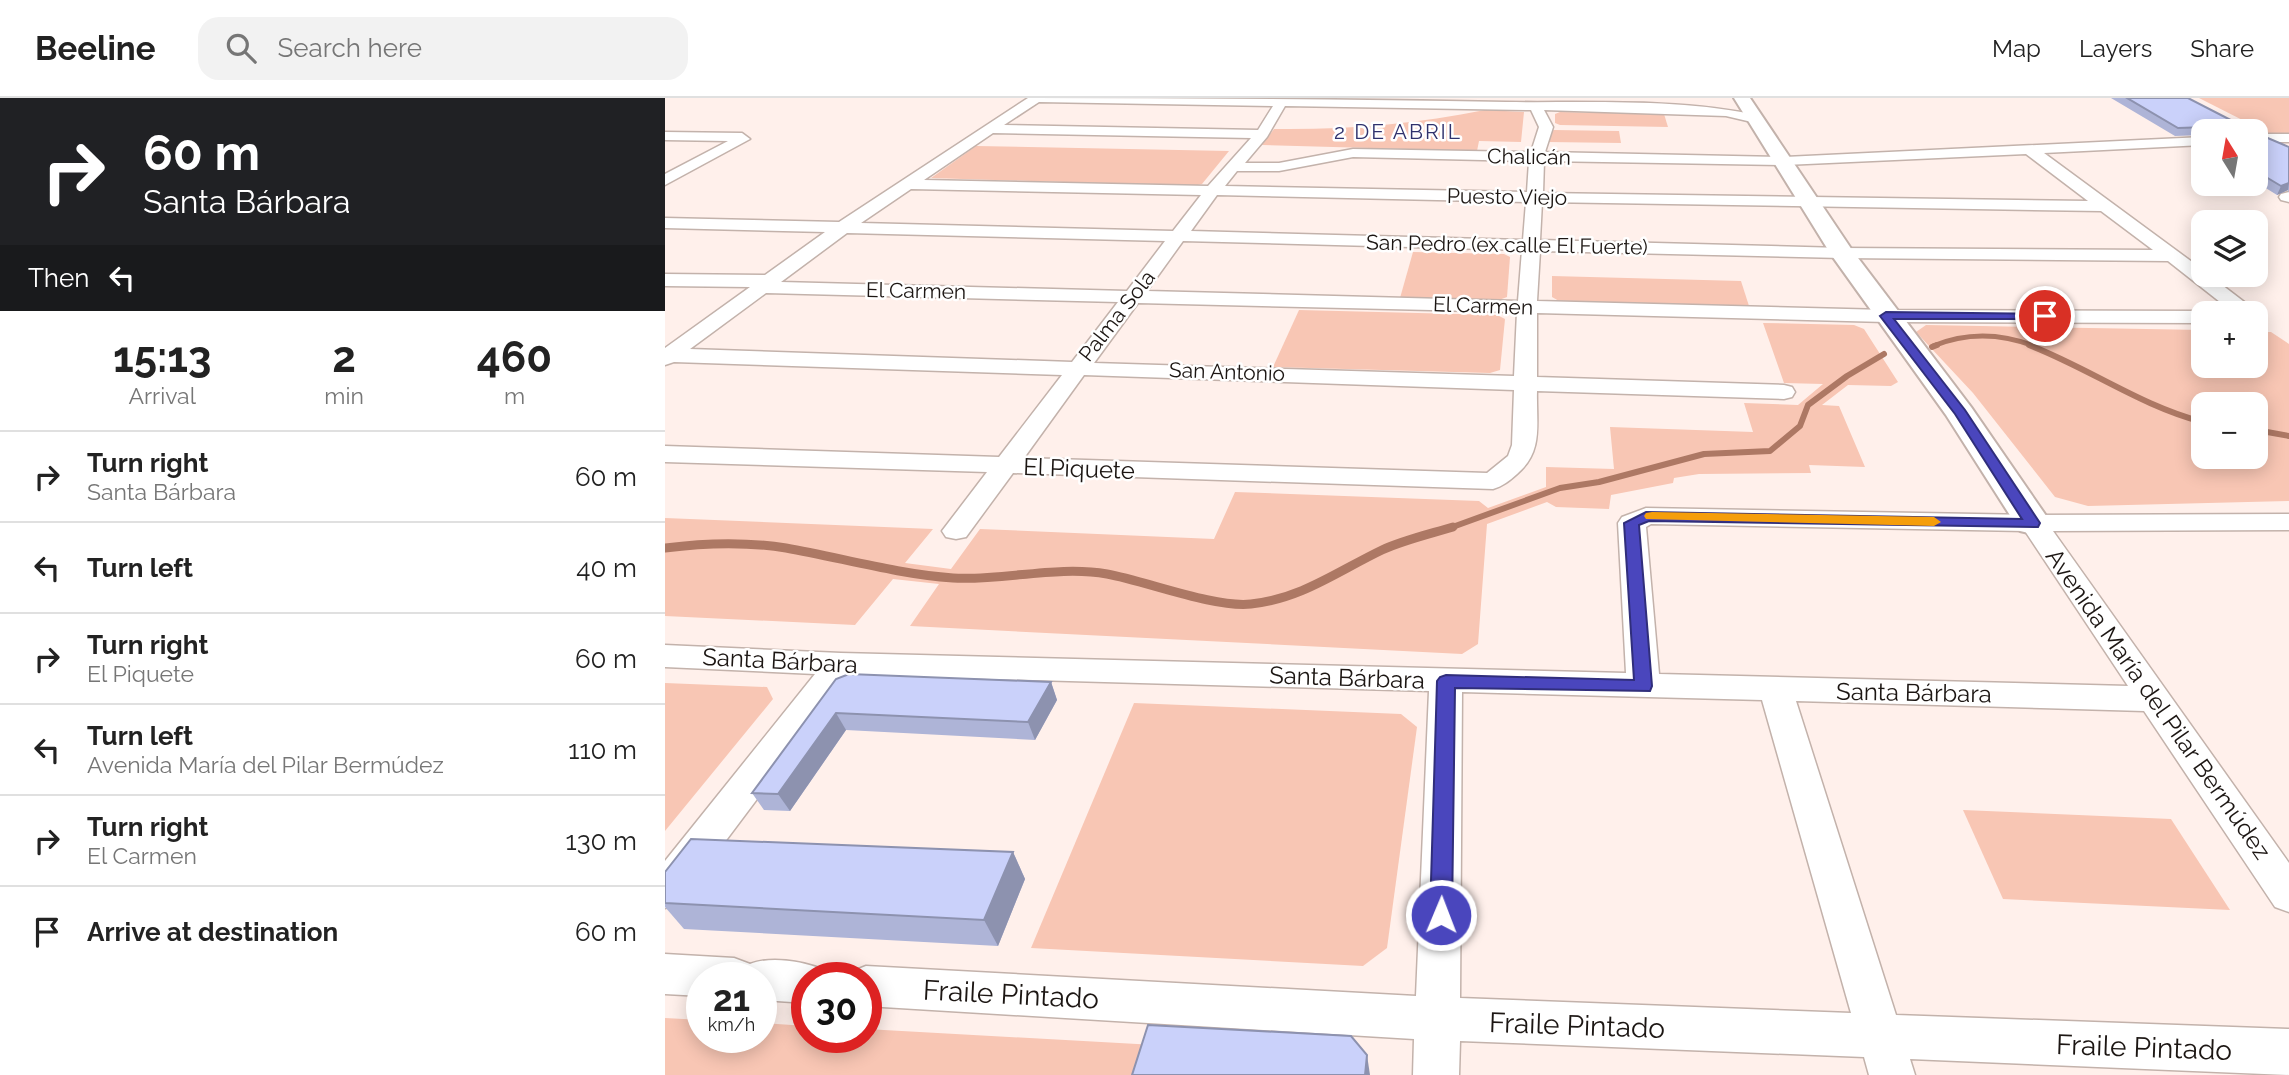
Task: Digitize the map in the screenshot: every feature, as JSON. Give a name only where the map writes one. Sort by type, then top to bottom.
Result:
[{"type":"street","points":[[666,356],[842,229],[1036,98],[1697,110],[1750,119]]},
{"type":"street","name":"Palma Sola","points":[[955,531],[1212,191],[1262,134],[1280,104]]},
{"type":"street","points":[[1527,383],[1527,307],[1537,157],[1542,134],[1553,127],[1535,108]]},
{"type":"street","name":"Avenida María del Pilar Bermúdez","points":[[1750,119],[1785,161],[1842,253],[1960,413],[2289,894]]},
{"type":"street","points":[[988,129],[1262,134]]},
{"type":"street","points":[[2268,135],[2289,138]]},
{"type":"street","points":[[665,136],[743,139],[668,177]]},
{"type":"street","points":[[2268,140],[2289,150]]},
{"type":"street","name":"Chalicán","points":[[1231,167],[1279,167],[1353,153],[1785,161],[2191,142]]},
{"type":"street","points":[[2029,149],[2233,301]]},
{"type":"street","name":"Puesto Viejo","points":[[908,184],[1809,202],[2106,205]]},
{"type":"street","name":"San Pedro (ex calle El Fuerte)","points":[[665,223],[1842,253],[2172,256]]},
{"type":"street","name":"El Carmen","points":[[665,280],[1133,296],[1886,316],[2191,317]]},
{"type":"street","name":"San Antonio","points":[[666,356],[1077,367],[1784,392]]},
{"type":"street","name":"El Piquete","points":[[665,454],[1493,481],[1519,459],[1524,445],[1527,383]]},
{"type":"street","points":[[1643,686],[1632,523],[1646,516],[2033,523],[2289,522]]},
{"type":"street","name":"Santa Bárbara","points":[[665,656],[841,664],[2155,699]]},
{"type":"street","points":[[665,891],[841,664]]},
{"type":"street","points":[[1436,1075],[1446,681]]},
{"type":"street","points":[[1776,690],[1886,1057]]},
{"type":"street","points":[[665,974],[686,975]]},
{"type":"street","name":"Fraile Pintado","points":[[882,987],[1439,1019],[1886,1057],[2289,1052]]},
{"type":"shaded area","points":[[2199,98],[2289,98],[2289,134],[2268,133],[2268,119],[2240,119]]},
{"type":"shaded area","points":[[1485,110],[1524,112],[1521,142],[1479,141],[1477,151],[1262,145],[1274,129],[1380,125]]},
{"type":"shaded area","points":[[1555,114],[1664,114],[1668,127],[1560,125],[1555,123]]},
{"type":"shaded area","points":[[1619,131],[1621,143],[1548,142],[1549,132]]},
{"type":"shaded area","points":[[976,146],[1229,151],[1202,184],[1194,186],[931,178]]},
{"type":"shaded area","points":[[1413,252],[1504,254],[1510,257],[1507,297],[1499,300],[1400,298]]},
{"type":"shaded area","points":[[1552,276],[1741,281],[1749,306],[1559,301],[1552,297]]},
{"type":"shaded area","points":[[1299,310],[1497,315],[1505,319],[1500,370],[1490,373],[1273,367]]},
{"type":"shaded area","points":[[1763,323],[1854,325],[1864,329],[1898,382],[1891,386],[1848,385],[1822,405],[1839,406],[1865,467],[1809,465],[1811,473],[1699,474],[1674,478],[1673,483],[1611,495],[1609,509],[1556,507],[1547,502],[1487,524],[1478,644],[1462,654],[910,626],[939,584],[893,579],[855,625],[665,616],[665,518],[933,529],[905,563],[951,569],[980,529],[1214,539],[1235,492],[1479,501],[1488,508],[1546,487],[1546,467],[1614,469],[1610,427],[1753,432],[1744,403],[1798,405],[1823,384],[1784,383]]},
{"type":"shaded area","points":[[1926,325],[2191,330],[2191,378],[2268,378],[2268,332],[2271,332],[2289,344],[2289,501],[2088,506],[2055,497],[1973,393],[1916,332]]},
{"type":"shaded area","points":[[665,683],[767,687],[773,699],[665,831]]},
{"type":"shaded area","points":[[1134,703],[1401,714],[1417,727],[1387,948],[1363,966],[1031,948]]},
{"type":"shaded area","points":[[1963,810],[2171,819],[2230,910],[2003,899]]},
{"type":"shaded area","points":[[665,1018],[686,1019],[686,1053],[777,1053],[777,1024],[791,1025],[791,1053],[882,1053],[882,1030],[1155,1045],[1146,1075],[665,1075]]},
{"type":"building","points":[[2127,98],[2188,98],[2229,119],[2191,119],[2191,128],[2178,128]]},
{"type":"building","points":[[2268,138],[2289,147],[2289,183],[2281,186],[2268,178]]},
{"type":"building","points":[[849,674],[1051,682],[1028,722],[836,713],[778,794],[752,793],[836,679]]},
{"type":"building","points":[[691,839],[1013,852],[984,920],[665,903],[665,872]]},
{"type":"building","points":[[1148,1025],[1351,1036],[1367,1055],[1365,1075],[1132,1075]]},
{"type":"waterway","points":[[1933,346],[1971,336],[2009,339],[2034,346]]},
{"type":"waterway","points":[[1932,347],[1937,345]]},
{"type":"waterway","points":[[2029,345],[2137,397],[2191,418]]},
{"type":"waterway","points":[[1451,528],[1560,488],[1599,482],[1704,454],[1770,451],[1800,426],[1808,405],[1847,376],[1884,354]]},
{"type":"waterway","points":[[2268,432],[2289,436]]},
{"type":"waterway","points":[[665,548],[726,544],[771,546],[953,578],[1088,572],[1123,577],[1218,602],[1251,604],[1303,590],[1390,546],[1451,528]]},
{"type":"slow traffic","points":[[1652,516],[1934,522]]},
{"type":"district","name":"2 DE ABRIL","points":[[1398,132]]},
{"type":"route","points":[[1441,915],[1446,681],[1643,686],[1632,523],[1646,516],[2033,523],[1960,413],[1886,316],[2045,316]]}]
